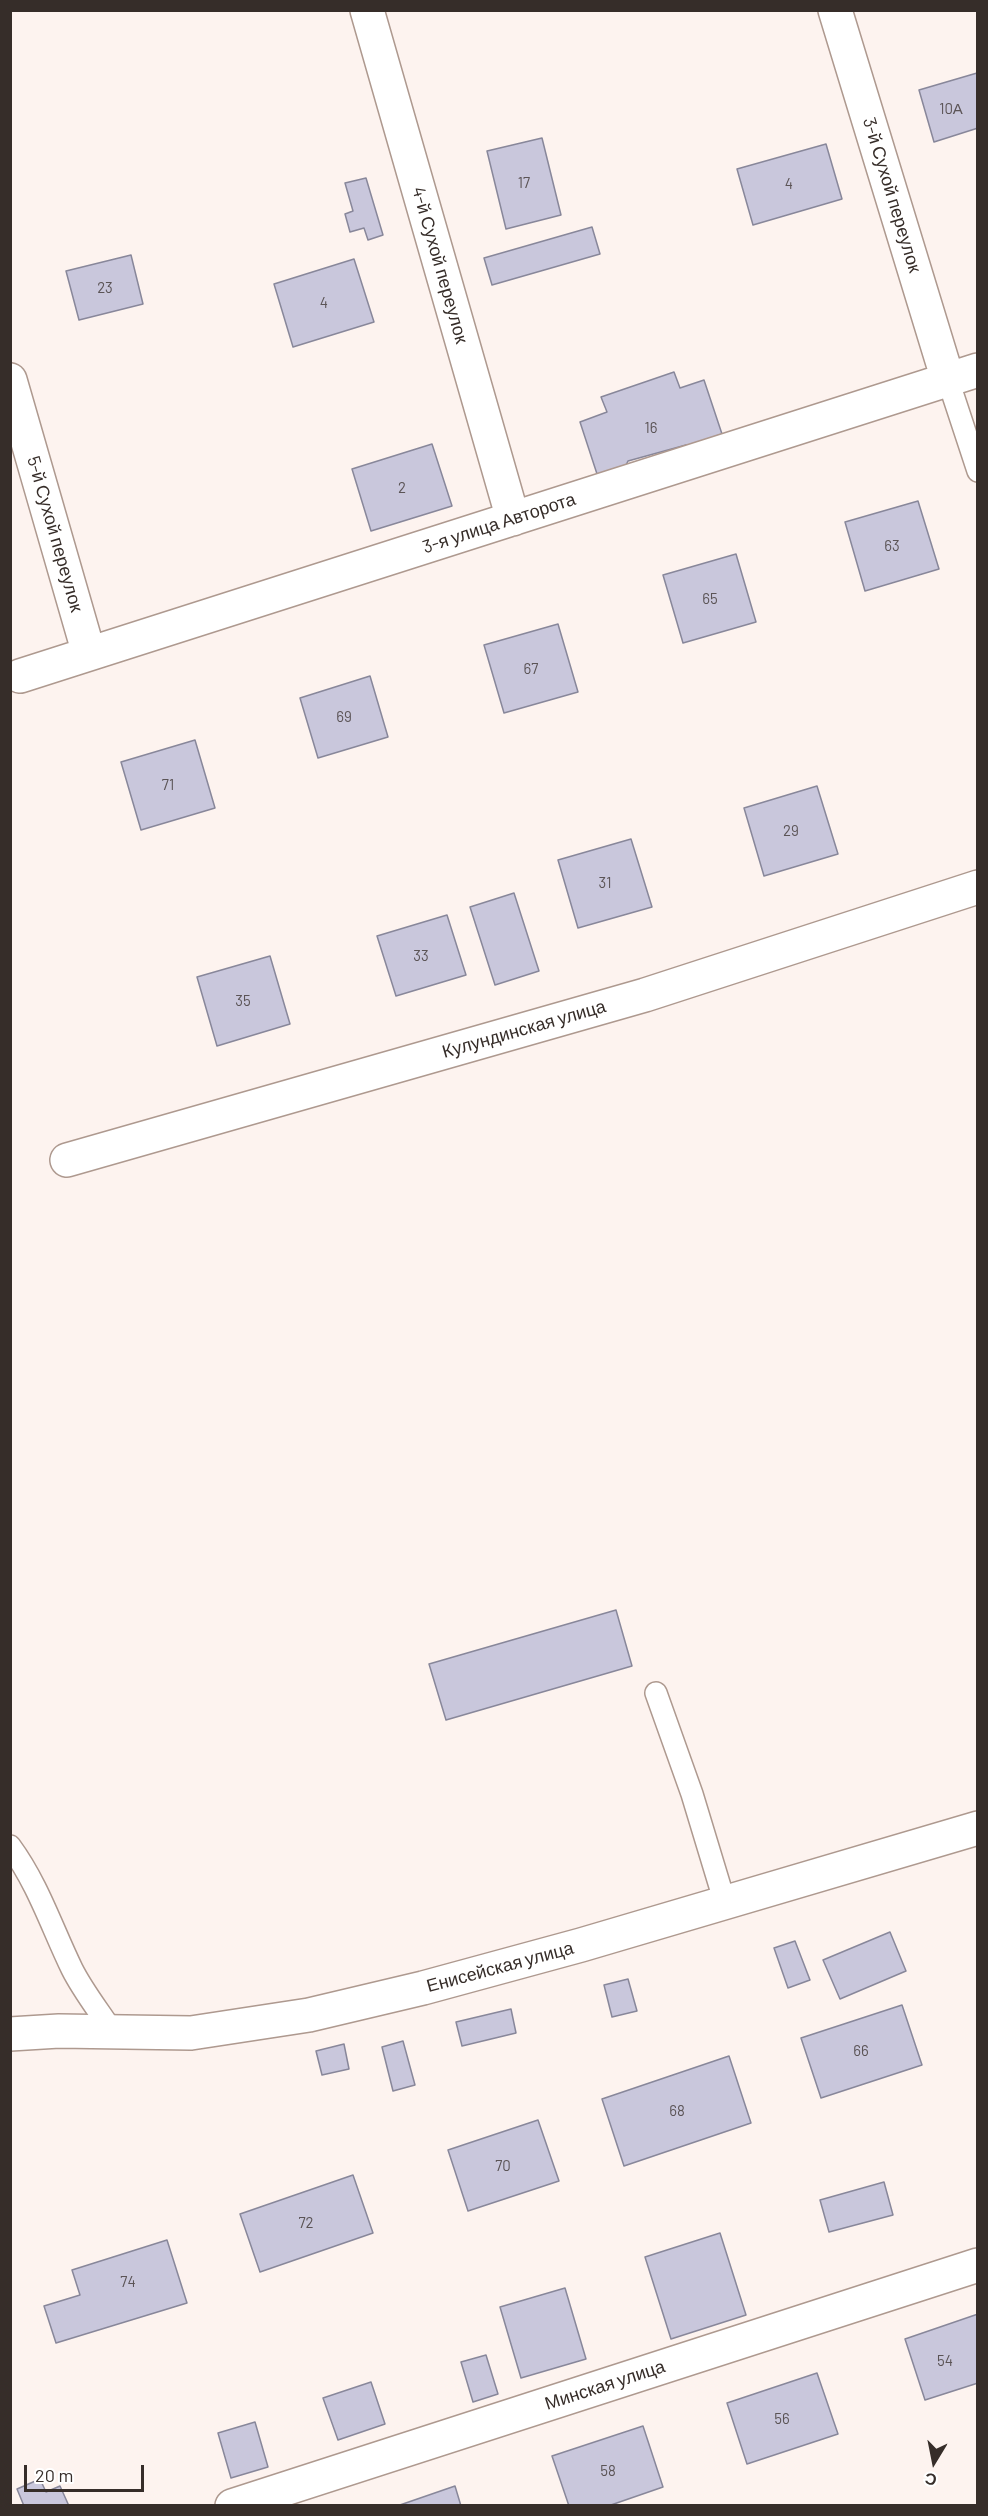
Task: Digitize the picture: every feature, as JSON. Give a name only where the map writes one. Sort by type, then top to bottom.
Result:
[{"type":"street","name":"4-й Сухой переулок","points":[[367,10],[513,519]]},
{"type":"street","name":"3-й Сухой переулок","points":[[835,10],[963,375]]},
{"type":"street","name":"3-я улица Авторота","points":[[20,676],[963,375]]},
{"type":"street","name":"5-й Сухой переулок","points":[[10,380],[89,654]]},
{"type":"street","name":"Кулундинская улица","points":[[67,1160],[645,995],[978,887]]},
{"type":"street","name":"Енисейская улица","points":[[10,2034],[59,2031],[191,2033],[309,2015],[423,1988],[581,1946],[978,1828]]},
{"type":"street","name":"Минская улица","points":[[232,2505],[978,2265]]},
{"type":"lane","points":[[963,375],[978,471]]},
{"type":"lane","points":[[656,1693],[692,1794],[725,1903]]},
{"type":"lane","points":[[10,1846],[23,1863],[46,1907],[73,1971],[112,2031]]},
{"type":"building","points":[[977,73],[978,128],[934,142],[919,90]]},
{"type":"building","points":[[542,138],[561,215],[506,229],[487,151]]},
{"type":"building","points":[[826,144],[842,199],[753,225],[737,169]]},
{"type":"building","points":[[366,178],[383,235],[368,240],[364,228],[350,232],[345,214],[353,211],[345,183]]},
{"type":"building","points":[[592,227],[600,254],[492,285],[484,258]]},
{"type":"building","points":[[131,255],[143,304],[79,320],[66,271]]},
{"type":"building","points":[[354,259],[374,322],[293,347],[274,284]]},
{"type":"building","points":[[674,372],[680,388],[704,380],[722,434],[714,437],[709,448],[695,450],[686,445],[628,461],[624,469],[598,477],[580,422],[607,412],[601,397]]},
{"type":"building","points":[[432,444],[452,506],[371,531],[352,469]]},
{"type":"building","points":[[918,501],[939,569],[865,591],[845,522]]},
{"type":"building","points":[[736,554],[756,622],[683,643],[663,575]]},
{"type":"building","points":[[558,624],[578,692],[504,713],[484,645]]},
{"type":"building","points":[[370,676],[388,737],[318,758],[300,698]]},
{"type":"building","points":[[195,740],[215,808],[141,830],[121,762]]},
{"type":"building","points":[[817,786],[838,854],[764,876],[744,808]]},
{"type":"building","points":[[631,839],[652,907],[578,928],[558,860]]},
{"type":"building","points":[[514,893],[539,971],[495,985],[470,907]]},
{"type":"building","points":[[447,915],[466,975],[396,996],[377,936]]},
{"type":"building","points":[[270,956],[290,1024],[217,1046],[197,977]]},
{"type":"building","points":[[616,1610],[632,1666],[446,1720],[429,1664]]},
{"type":"building","points":[[890,1932],[906,1971],[840,1999],[823,1960]]},
{"type":"building","points":[[795,1941],[810,1980],[788,1988],[774,1948]]},
{"type":"building","points":[[628,1979],[637,2011],[612,2017],[604,1985]]},
{"type":"building","points":[[902,2005],[922,2065],[821,2098],[801,2038]]},
{"type":"building","points":[[511,2009],[516,2033],[462,2046],[456,2022]]},
{"type":"building","points":[[403,2041],[415,2085],[393,2091],[382,2047]]},
{"type":"building","points":[[344,2044],[349,2069],[322,2075],[316,2051]]},
{"type":"building","points":[[729,2056],[751,2123],[624,2166],[602,2099]]},
{"type":"building","points":[[538,2120],[559,2181],[468,2211],[448,2150]]},
{"type":"building","points":[[353,2175],[373,2233],[260,2272],[240,2214]]},
{"type":"building","points":[[884,2182],[893,2215],[829,2232],[820,2200]]},
{"type":"building","points":[[720,2233],[746,2315],[671,2339],[645,2257]]},
{"type":"building","points":[[167,2240],[187,2303],[56,2343],[44,2306],[80,2295],[72,2270]]},
{"type":"building","points":[[565,2288],[586,2359],[521,2378],[500,2307]]},
{"type":"building","points":[[978,2314],[978,2383],[925,2400],[905,2339]]},
{"type":"building","points":[[486,2355],[498,2394],[473,2402],[461,2362]]},
{"type":"building","points":[[817,2373],[838,2434],[747,2464],[727,2403]]},
{"type":"building","points":[[371,2382],[385,2424],[338,2440],[323,2398]]},
{"type":"building","points":[[255,2422],[268,2467],[231,2478],[218,2433]]},
{"type":"building","points":[[643,2426],[663,2487],[608,2506],[569,2506],[552,2456]]},
{"type":"building","points":[[40,2479],[46,2492],[60,2486],[69,2506],[24,2506],[17,2489]]},
{"type":"building","points":[[455,2486],[461,2506],[397,2506]]}]
